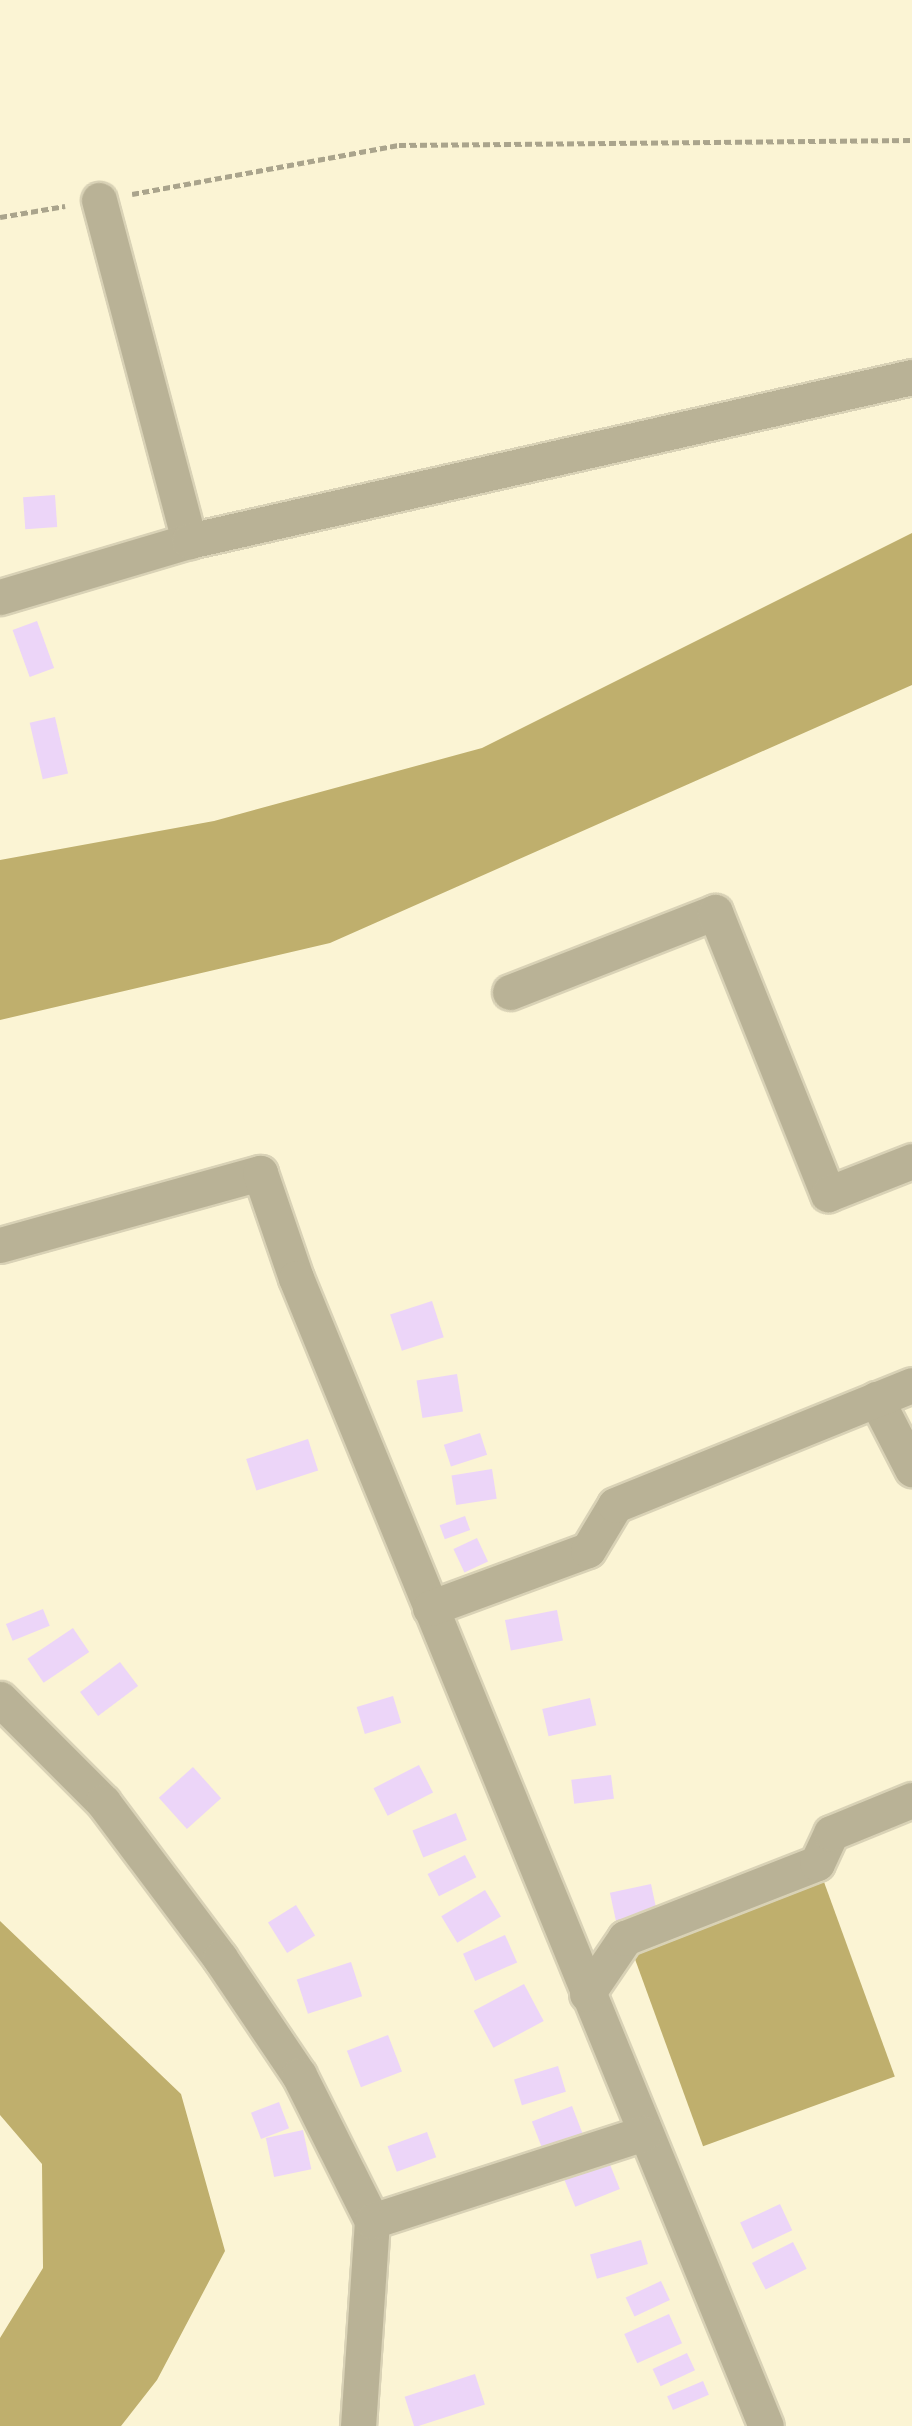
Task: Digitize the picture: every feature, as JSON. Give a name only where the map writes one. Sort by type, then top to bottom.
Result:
[{"type":"street","points":[[99,200],[189,541]]},
{"type":"street","points":[[0,597],[189,541],[912,377]]},
{"type":"street","points":[[510,992],[715,912],[828,1194],[912,1161]]},
{"type":"street","points":[[0,1245],[260,1173],[296,1278],[643,2133],[766,2426]]},
{"type":"street","points":[[430,1608],[588,1550],[615,1506],[912,1385]]},
{"type":"street","points":[[876,1399],[912,1469]]},
{"type":"street","points":[[0,1699],[103,1802],[220,1958],[299,2076],[372,2221],[358,2426]]},
{"type":"street","points":[[587,1994],[625,1938],[817,1863],[831,1833],[912,1800]]},
{"type":"street","points":[[372,2221],[643,2133]]},
{"type":"path","points":[[0,217],[399,145],[912,140]]},
{"type":"shaded area","points":[[912,533],[912,685],[330,943],[0,1020],[0,860],[214,821],[482,748]]},
{"type":"shaded area","points":[[824,1882],[895,2077],[703,2146],[632,1952]]},
{"type":"shaded area","points":[[0,1921],[181,2094],[225,2251],[157,2380],[121,2426],[0,2426],[0,2338],[43,2268],[42,2164],[0,2115]]},
{"type":"building","points":[[55,495],[57,527],[25,529],[23,497]]},
{"type":"building","points":[[37,621],[54,668],[30,677],[13,630]]},
{"type":"building","points":[[55,717],[68,774],[43,779],[30,723]]},
{"type":"building","points":[[432,1301],[444,1337],[402,1351],[390,1315]]},
{"type":"building","points":[[457,1374],[463,1412],[422,1418],[417,1380]]},
{"type":"building","points":[[480,1433],[487,1455],[451,1467],[444,1445]]},
{"type":"building","points":[[308,1439],[318,1470],[256,1490],[246,1459]]},
{"type":"building","points":[[492,1469],[497,1499],[456,1505],[452,1475]]},
{"type":"building","points":[[465,1516],[470,1530],[445,1539],[440,1525]]},
{"type":"building","points":[[477,1538],[488,1562],[464,1573],[453,1549]]},
{"type":"building","points":[[43,1609],[50,1626],[13,1641],[6,1624]]},
{"type":"building","points":[[557,1610],[563,1640],[511,1651],[505,1620]]},
{"type":"building","points":[[73,1628],[89,1652],[44,1683],[27,1659]]},
{"type":"building","points":[[120,1662],[138,1686],[98,1716],[80,1692]]},
{"type":"building","points":[[393,1696],[401,1723],[365,1734],[357,1707]]},
{"type":"building","points":[[590,1698],[596,1725],[549,1736],[542,1709]]},
{"type":"building","points":[[419,1765],[433,1793],[388,1816],[374,1788]]},
{"type":"building","points":[[193,1767],[221,1798],[187,1829],[159,1798]]},
{"type":"building","points":[[611,1775],[614,1799],[574,1804],[571,1780]]},
{"type":"building","points":[[456,1813],[467,1840],[423,1857],[412,1831]]},
{"type":"building","points":[[465,1855],[476,1877],[439,1896],[428,1874]]},
{"type":"building","points":[[651,1884],[657,1912],[616,1921],[610,1893]]},
{"type":"building","points":[[485,1890],[501,1917],[457,1943],[441,1916]]},
{"type":"building","points":[[296,1905],[315,1936],[287,1953],[268,1922]]},
{"type":"building","points":[[505,1935],[517,1962],[475,1981],[463,1954]]},
{"type":"building","points":[[351,1962],[362,1996],[308,2014],[297,1980]]},
{"type":"building","points":[[524,1984],[544,2021],[493,2048],[474,2011]]},
{"type":"building","points":[[388,2035],[402,2071],[361,2087],[347,2051]]},
{"type":"building","points":[[558,2066],[566,2092],[522,2105],[514,2079]]},
{"type":"building","points":[[279,2102],[289,2128],[261,2139],[251,2113]]},
{"type":"building","points":[[572,2106],[583,2134],[543,2149],[532,2121]]},
{"type":"building","points":[[303,2130],[311,2169],[274,2177],[266,2138]]},
{"type":"building","points":[[427,2132],[436,2157],[397,2172],[388,2146]]},
{"type":"building","points":[[609,2162],[620,2189],[575,2207],[564,2180]]},
{"type":"building","points":[[780,2204],[792,2230],[752,2249],[740,2223]]},
{"type":"building","points":[[641,2240],[648,2264],[597,2279],[590,2255]]},
{"type":"building","points":[[793,2242],[807,2269],[766,2290],[752,2263]]},
{"type":"building","points":[[661,2281],[670,2300],[635,2317],[626,2297]]},
{"type":"building","points":[[669,2314],[682,2343],[637,2363],[624,2334]]},
{"type":"building","points":[[687,2353],[695,2370],[661,2386],[653,2369]]},
{"type":"building","points":[[475,2374],[485,2404],[414,2426],[405,2397]]},
{"type":"building","points":[[703,2381],[709,2395],[673,2410],[667,2396]]}]
